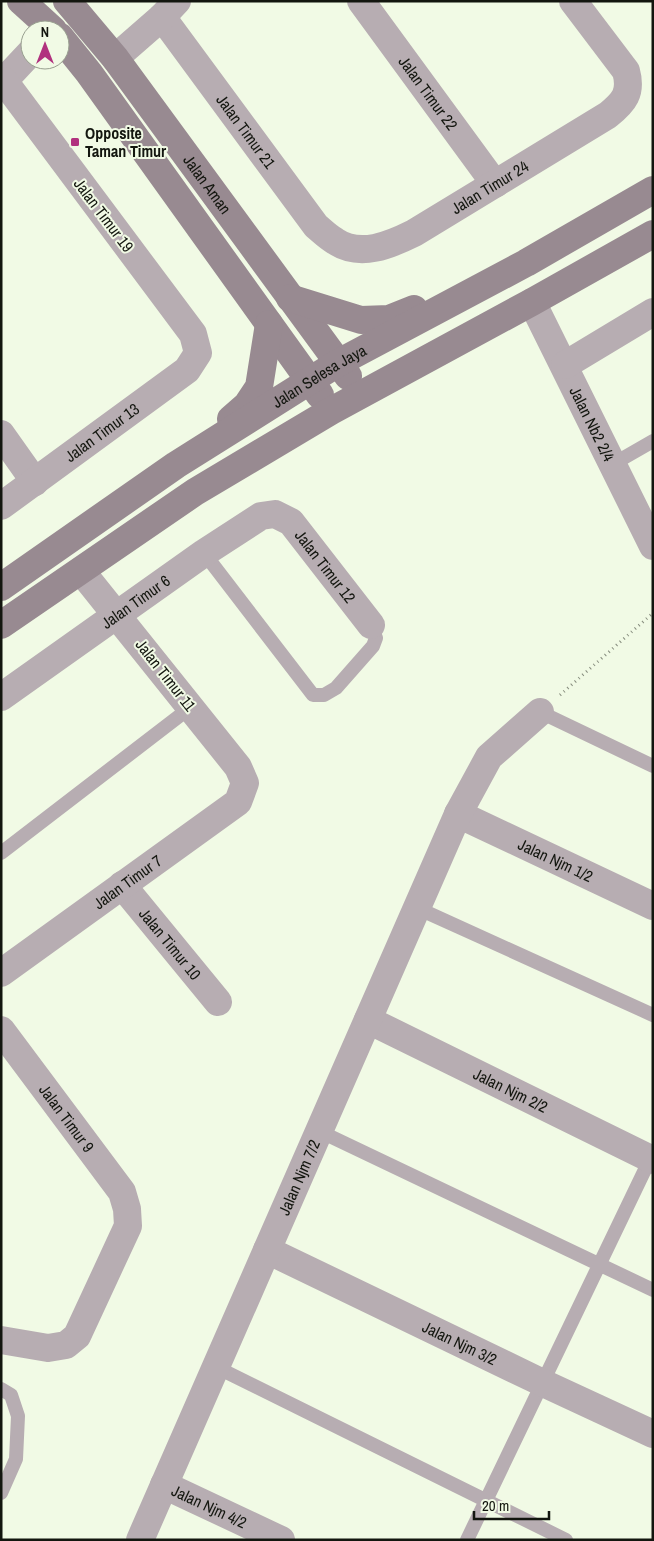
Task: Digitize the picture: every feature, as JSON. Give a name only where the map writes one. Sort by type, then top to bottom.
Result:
[{"type":"main road","name":"Jalan Aman","points":[[22,1],[42,20]]},
{"type":"main road","name":"Jalan Aman","points":[[67,1],[115,58],[360,394]]},
{"type":"main road","name":"Jalan Aman","points":[[70,51],[88,73],[331,410]]},
{"type":"main road","name":"Jalan Selesa Jaya","points":[[1,587],[176,465],[338,362],[526,263],[653,190]]},
{"type":"main road","points":[[1,625],[195,492],[331,410],[532,302],[653,234]]},
{"type":"main road","points":[[290,298],[361,320],[389,319],[526,263]]},
{"type":"main road","points":[[176,465],[248,405],[259,387],[269,324]]},
{"type":"street","name":"Jalan Timur 22","points":[[361,1],[495,184]]},
{"type":"street","name":"Jalan Timur 24","points":[[336,242],[355,248],[373,249],[392,244],[414,233],[608,115],[622,103],[627,90],[628,80],[626,72],[573,1]]},
{"type":"street","points":[[115,58],[170,9]]},
{"type":"street","name":"Jalan Timur 21","points":[[170,9],[316,226],[336,242]]},
{"type":"street","points":[[3,82],[20,64]]},
{"type":"street","name":"Jalan Timur 19","points":[[3,82],[193,334],[198,353]]},
{"type":"street","name":"Jalan Nb2 2/4","points":[[532,302],[565,365],[653,546]]},
{"type":"street","points":[[565,365],[653,312]]},
{"type":"street","name":"Jalan Timur 13","points":[[1,506],[187,370],[198,353]]},
{"type":"street","points":[[1,434],[35,482]]},
{"type":"street","name":"Jalan Timur 6","points":[[1,697],[204,553],[261,516],[274,514]]},
{"type":"street","name":"Jalan Timur 12","points":[[274,514],[291,522],[371,625]]},
{"type":"street","name":"Jalan Timur 11","points":[[81,570],[238,767],[245,784]]},
{"type":"street","name":"Jalan Njm 7/2","points":[[140,1540],[458,814],[489,757],[540,712]]},
{"type":"street","name":"Jalan Timur 7","points":[[1,973],[238,802],[245,784]]},
{"type":"street","name":"Jalan Njm 1/2","points":[[458,814],[653,906]]},
{"type":"street","name":"Jalan Timur 10","points":[[122,885],[218,1002]]},
{"type":"street","name":"Jalan Njm 2/2","points":[[368,1020],[652,1158]]},
{"type":"street","name":"Jalan Timur 9","points":[[1,1030],[122,1192],[127,1209],[128,1226],[77,1336],[66,1345],[48,1348],[1,1340]]},
{"type":"street","name":"Jalan Njm 3/2","points":[[268,1250],[542,1383],[653,1434]]},
{"type":"street","name":"Jalan Njm 4/2","points":[[164,1485],[281,1540]]},
{"type":"lane","points":[[613,464],[653,441]]},
{"type":"lane","points":[[204,553],[313,695],[324,695],[336,688],[373,646],[376,638],[371,625]]},
{"type":"lane","points":[[1,854],[191,707]]},
{"type":"lane","points":[[540,712],[653,766]]},
{"type":"lane","points":[[417,908],[653,1015]]},
{"type":"lane","points":[[319,1131],[653,1290]]},
{"type":"lane","points":[[467,1540],[652,1158]]},
{"type":"lane","points":[[216,1367],[566,1540]]},
{"type":"lane","points":[[1,1390],[11,1396],[18,1416],[16,1459],[1,1493]]},
{"type":"path","points":[[540,712],[653,613]]},
{"type":"place","name":"Opposite Taman Timur","points":[[75,142]]}]
